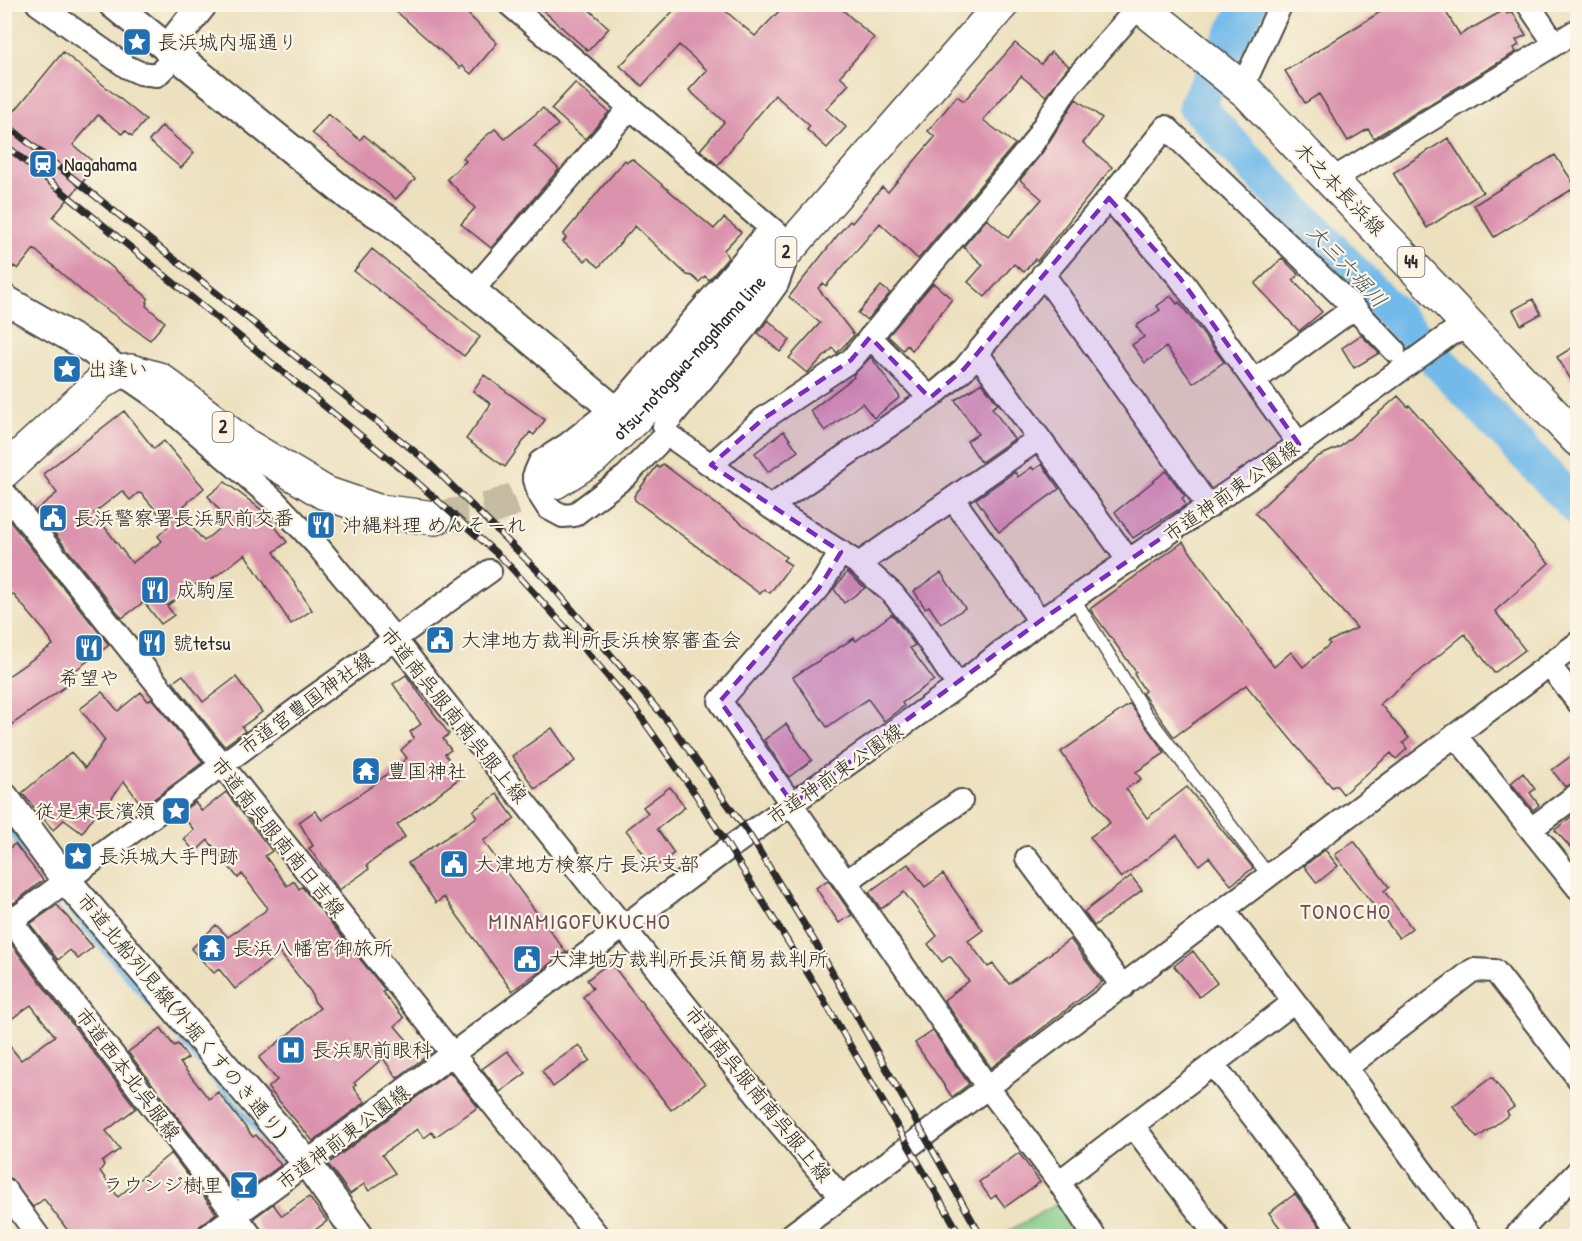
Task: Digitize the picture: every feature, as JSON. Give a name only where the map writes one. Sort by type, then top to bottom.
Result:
[{"type":"main road","name":"otsu-notogawa-nagahama line","points":[[555,482],[593,459],[635,418],[781,237],[1002,4]]},
{"type":"main road","name":"木之本長浜線","points":[[1139,5],[1245,90],[1578,440]]},
{"type":"main road","points":[[4,471],[100,383],[119,372]]},
{"type":"main road","name":"2","points":[[119,372],[143,373],[159,379],[245,445],[325,493],[378,510],[435,518]]},
{"type":"street","points":[[38,4],[127,67],[140,73],[157,75],[203,4]]},
{"type":"street","points":[[113,4],[350,196],[384,216],[471,292],[612,408]]},
{"type":"street","points":[[509,4],[781,237]]},
{"type":"street","points":[[1245,90],[1246,77],[1281,4]]},
{"type":"street","points":[[1528,4],[1555,44]]},
{"type":"street","points":[[711,465],[763,419],[851,360],[1031,146],[1068,87],[1139,5]]},
{"type":"street","points":[[1337,185],[1343,173],[1578,30]]},
{"type":"street","points":[[471,292],[629,109]]},
{"type":"street","points":[[770,507],[930,398],[963,369],[1109,198],[1166,127],[1354,308],[1394,350]]},
{"type":"street","points":[[1109,198],[1180,278],[1299,444]]},
{"type":"street","points":[[667,434],[626,476],[574,515],[563,516],[548,507],[539,494],[534,476],[540,462],[568,444],[625,399],[781,237]]},
{"type":"street","points":[[781,237],[777,284],[746,327],[664,426],[667,434],[770,507],[850,558],[892,594],[917,624],[958,686]]},
{"type":"street","points":[[1043,274],[1209,507]]},
{"type":"street","name":"市道南呉服南南呉服上線","points":[[4,299],[91,349],[154,396],[274,500],[316,544],[394,638],[779,1123],[841,1197]]},
{"type":"street","points":[[1255,380],[1354,308]]},
{"type":"street","name":"市道神前東公園線","points":[[208,1236],[623,927],[958,686],[1040,621],[1299,444],[1450,334],[1472,327]]},
{"type":"street","points":[[870,337],[930,398]]},
{"type":"street","points":[[977,353],[1129,561]]},
{"type":"street","points":[[1038,439],[953,499],[850,558],[819,588],[720,701],[847,881],[989,1089],[1059,1182],[1094,1236]]},
{"type":"street","name":"市道南呉服南南日吉線","points":[[4,492],[598,1236]]},
{"type":"street","points":[[953,499],[1040,621]]},
{"type":"street","name":"市道宮豊国神社線","points":[[7,920],[58,886],[394,638],[490,571]]},
{"type":"street","points":[[790,1236],[989,1089],[1578,643]]},
{"type":"street","points":[[1549,665],[1578,702]]},
{"type":"street","points":[[1455,735],[1578,888]]},
{"type":"street","points":[[1531,829],[1578,794]]},
{"type":"street","name":"市道北船列見線(外堀くすのき通り)","points":[[4,797],[58,886],[307,1162],[359,1236]]},
{"type":"street","points":[[847,881],[961,801]]},
{"type":"street","points":[[1027,858],[1123,987]]},
{"type":"street","points":[[1224,911],[1346,1068],[1470,1236]]},
{"type":"street","name":"市道西本北呉服線","points":[[7,920],[251,1236]]},
{"type":"street","points":[[1346,1068],[1473,970],[1494,971],[1578,1078]]},
{"type":"street","points":[[1059,1182],[1294,1002]]},
{"type":"street","points":[[1213,1064],[1344,1236]]},
{"type":"street","points":[[1133,1126],[1217,1236]]},
{"type":"street","points":[[1516,1236],[1578,1171]]},
{"type":"street","points":[[4,1189],[38,1236]]},
{"type":"lane","points":[[1074,599],[1146,713],[1269,876]]},
{"type":"highlighted area","points":[[1109,198],[1180,278],[1299,444],[1040,621],[793,804],[720,701],[819,588],[841,552],[711,465],[763,419],[851,360],[870,337],[930,398],[964,369]]},
{"type":"green space","points":[[1059,1203],[1082,1236],[1007,1236],[1005,1233]]},
{"type":"water","points":[[1243,5],[1262,5],[1215,101],[1217,113],[1206,131],[1184,113]]},
{"type":"building","points":[[388,4],[451,4],[462,14],[465,11],[497,43],[471,74],[462,66],[460,68]]},
{"type":"building","points":[[536,4],[583,4],[609,28],[588,51]]},
{"type":"building","points":[[680,4],[717,4],[755,36],[786,4],[836,4],[874,38],[840,76],[849,84],[826,109],[846,127],[827,148],[807,130],[810,126],[775,95],[718,165],[700,150],[724,122],[689,90],[707,70],[679,45],[642,86],[620,66]]},
{"type":"building","points":[[1393,4],[1441,4],[1460,35],[1504,10],[1507,14],[1512,11],[1526,35],[1516,40],[1519,45],[1514,48],[1516,52],[1374,138],[1368,129],[1348,141],[1319,94],[1305,103],[1285,71]]},
{"type":"building","points":[[1015,43],[1041,64],[1051,52],[1069,66],[1046,96],[1021,76],[983,120],[1015,144],[918,259],[880,223],[826,286],[823,283],[818,288],[854,335],[837,353],[833,348],[807,373],[789,358],[820,323],[789,297],[850,221],[852,223],[882,187],[888,192],[935,137],[928,131],[957,96],[964,101]]},
{"type":"building","points":[[63,52],[146,120],[132,136],[125,130],[122,134],[98,115],[73,145],[97,165],[53,217],[148,298],[146,306],[165,322],[150,340],[86,295],[34,249],[18,269],[14,266],[4,279],[4,124]]},
{"type":"building","points":[[575,83],[609,112],[585,139],[551,109]]},
{"type":"building","points":[[1076,99],[1102,118],[1083,143],[1112,167],[1037,261],[1035,259],[1024,272],[1014,264],[985,297],[968,282],[983,265],[963,247],[987,219],[1008,238],[1042,199],[1020,180],[1042,153]]},
{"type":"building","points":[[543,108],[558,125],[534,146],[559,169],[491,248],[461,224],[475,208],[447,179],[466,161],[463,158],[495,129],[505,139]]},
{"type":"building","points":[[328,114],[360,140],[364,135],[415,179],[396,199],[312,133]]},
{"type":"building","points":[[162,126],[194,153],[181,168],[149,141]]},
{"type":"building","points":[[1448,138],[1483,192],[1427,228],[1393,173]]},
{"type":"building","points":[[1555,155],[1576,187],[1494,237],[1474,205]]},
{"type":"building","points":[[632,159],[714,229],[724,218],[741,232],[724,250],[728,258],[709,280],[705,276],[699,282],[687,275],[635,226],[599,267],[588,258],[585,261],[563,242],[566,238],[563,235],[602,187],[625,160],[627,162]]},
{"type":"building","points":[[372,249],[480,337],[464,356],[354,271]]},
{"type":"building","points":[[1282,258],[1299,275],[1293,280],[1322,312],[1299,331],[1255,284]]},
{"type":"building","points":[[933,283],[952,299],[912,350],[907,345],[903,350],[888,336]]},
{"type":"building","points":[[881,286],[890,293],[867,320],[858,313]]},
{"type":"building","points":[[1171,296],[1177,304],[1179,302],[1224,362],[1193,383],[1166,347],[1145,363],[1132,345],[1144,337],[1136,326],[1160,310],[1157,306]]},
{"type":"building","points":[[1533,299],[1541,314],[1521,325],[1513,310]]},
{"type":"building","points":[[768,320],[790,340],[780,352],[758,333]]},
{"type":"building","points":[[1361,335],[1379,353],[1354,368],[1342,348]]},
{"type":"building","points":[[1578,344],[1578,391],[1557,357]]},
{"type":"building","points":[[871,357],[900,397],[874,418],[862,403],[825,431],[810,411],[854,377],[853,375]]},
{"type":"building","points":[[484,375],[545,420],[534,435],[530,432],[505,467],[466,439],[491,404],[473,391]]},
{"type":"building","points":[[982,383],[998,404],[992,408],[1014,439],[981,462],[967,441],[978,434],[955,400]]},
{"type":"building","points":[[1398,396],[1408,407],[1409,405],[1549,563],[1495,611],[1525,650],[1494,673],[1465,634],[1380,704],[1409,738],[1403,743],[1407,749],[1396,759],[1391,753],[1343,794],[1336,785],[1332,787],[1312,765],[1246,685],[1174,737],[1142,693],[1145,691],[1134,674],[1136,672],[1090,609],[1183,542],[1274,667],[1291,652],[1303,667],[1330,644],[1328,642],[1357,628],[1255,513],[1317,457],[1340,447]]},
{"type":"building","points":[[124,411],[154,449],[164,441],[204,488],[178,511],[204,541],[228,521],[208,496],[225,482],[263,511],[287,542],[274,552],[312,610],[291,624],[245,554],[199,589],[196,584],[167,606],[174,615],[161,624],[144,602],[122,618],[36,510],[57,493],[43,474]],"holes":[[[122,491],[130,500],[138,493],[142,494],[169,526],[158,536],[162,541],[132,563],[94,513]]]},
{"type":"building","points":[[784,431],[798,451],[768,472],[755,453]]},
{"type":"building","points":[[663,464],[786,557],[783,560],[791,565],[770,593],[764,589],[760,594],[635,500],[634,496],[657,466],[659,468]]},
{"type":"building","points":[[1042,464],[1059,489],[999,532],[976,499],[1015,472],[1018,477],[1032,467],[1034,470]]},
{"type":"building","points":[[1166,471],[1185,496],[1182,498],[1186,505],[1133,538],[1115,512]]},
{"type":"building","points":[[4,514],[109,645],[69,675],[73,681],[4,730],[4,679],[53,645],[46,633],[13,594],[4,600]]},
{"type":"building","points":[[847,572],[865,588],[844,603],[834,589]]},
{"type":"building","points":[[941,573],[965,608],[941,624],[929,606],[925,608],[914,591]]},
{"type":"building","points":[[892,614],[915,645],[910,648],[934,680],[902,703],[904,706],[884,721],[868,699],[827,727],[793,677],[854,638],[856,641]]},
{"type":"building","points":[[183,675],[203,702],[236,677],[262,712],[242,727],[245,731],[224,746],[173,682]]},
{"type":"building","points":[[406,675],[449,734],[443,739],[451,750],[445,754],[461,777],[397,825],[405,837],[367,865],[369,869],[339,890],[309,848],[313,846],[299,822],[315,811],[322,820],[372,786],[407,758],[401,750],[414,738],[410,732],[421,724],[393,684]]},
{"type":"building","points":[[102,692],[118,711],[141,692],[148,701],[152,699],[203,762],[143,807],[124,781],[109,802],[106,800],[82,833],[64,820],[53,830],[22,793],[71,752],[85,768],[105,740],[80,709]]},
{"type":"building","points":[[1130,704],[1165,753],[1136,772],[1141,779],[1126,789],[1147,818],[1187,787],[1253,868],[1231,885],[1209,857],[1199,865],[1177,835],[1121,878],[1090,837],[1110,823],[1061,752]]},
{"type":"building","points":[[786,724],[812,760],[789,777],[764,740]]},
{"type":"building","points":[[552,728],[575,761],[535,789],[512,756]]},
{"type":"building","points":[[1578,751],[1578,781],[1565,787],[1552,770]]},
{"type":"building","points":[[1523,773],[1535,789],[1530,793],[1539,805],[1533,810],[1511,783]]},
{"type":"building","points":[[670,787],[685,807],[657,829],[674,853],[654,868],[626,830],[648,813],[643,807]]},
{"type":"building","points":[[226,792],[272,851],[265,856],[287,886],[294,881],[299,889],[302,887],[385,990],[382,992],[404,1018],[395,1026],[418,1053],[429,1045],[433,1051],[397,1078],[383,1058],[354,1083],[356,1085],[353,1087],[365,1102],[313,1141],[268,1088],[277,1080],[259,1058],[320,1008],[311,992],[280,953],[235,989],[219,969],[214,973],[191,949],[216,925],[228,937],[265,911],[267,907],[242,874],[238,878],[208,840],[195,852],[184,839],[194,830],[180,813],[195,802],[202,811]]},
{"type":"building","points":[[497,794],[515,819],[483,841],[566,952],[512,991],[444,897],[436,903],[408,863],[477,817],[473,811]]},
{"type":"building","points":[[1578,811],[1578,856],[1555,830]]},
{"type":"building","points":[[1354,841],[1389,887],[1384,891],[1412,928],[1399,938],[1335,855]]},
{"type":"building","points":[[15,844],[43,880],[14,903],[4,899],[4,852]]},
{"type":"building","points":[[1325,850],[1338,866],[1317,883],[1304,866]]},
{"type":"building","points":[[908,864],[925,887],[943,874],[983,930],[968,941],[988,967],[993,964],[1009,984],[1070,939],[1102,982],[991,1068],[944,1000],[969,981],[950,956],[942,962],[928,944],[937,936],[904,892],[881,909],[869,892]]},
{"type":"building","points":[[1131,876],[1142,890],[1094,926],[1084,912]]},
{"type":"building","points":[[828,880],[852,915],[839,923],[816,888]]},
{"type":"building","points":[[57,905],[93,947],[78,959],[70,950],[58,960],[30,924]]},
{"type":"building","points":[[8,940],[136,1108],[106,1131],[120,1149],[102,1162],[104,1165],[100,1171],[118,1197],[171,1153],[216,1213],[200,1226],[195,1236],[72,1236],[44,1199],[33,1207],[4,1171],[4,1039],[21,1060],[55,1036],[31,1005],[4,1024],[4,943]]},
{"type":"building","points":[[1193,951],[1217,983],[1199,997],[1174,966]]},
{"type":"building","points":[[610,962],[705,1084],[671,1110],[583,997],[593,988],[587,980]]},
{"type":"building","points":[[161,1028],[174,1046],[178,1044],[188,1058],[180,1063],[209,1099],[218,1092],[253,1137],[256,1135],[281,1165],[238,1197],[128,1052]]},
{"type":"building","points":[[933,1031],[969,1084],[952,1097],[915,1043]]},
{"type":"building","points":[[579,1045],[590,1060],[553,1087],[542,1071]]},
{"type":"building","points":[[507,1051],[526,1073],[500,1092],[482,1069]]},
{"type":"building","points":[[450,1072],[478,1107],[435,1137],[432,1132],[424,1138],[417,1129],[382,1155],[395,1173],[369,1191],[364,1184],[350,1194],[328,1164]]},
{"type":"building","points":[[1492,1077],[1514,1107],[1507,1112],[1509,1115],[1477,1138],[1453,1106]]},
{"type":"building","points":[[1019,1153],[1040,1182],[1005,1207],[996,1195],[991,1199],[979,1182]]},
{"type":"building","points":[[1295,1194],[1327,1236],[1286,1236],[1269,1213]]},
{"type":"building","points":[[309,1197],[327,1221],[307,1236],[264,1236],[254,1218],[273,1204],[282,1216]]},
{"type":"waterway","name":"大三六堀川","points":[[1249,4],[1196,106],[1578,509]]},
{"type":"waterway","points":[[4,824],[51,886]]},
{"type":"waterway","points":[[57,894],[286,1164]]},
{"type":"tunnel","points":[[435,518],[493,508],[555,482]]},
{"type":"railway","points":[[4,123],[429,463],[546,579],[670,724],[749,834],[815,942],[981,1236]]},
{"type":"railway","points":[[4,144],[410,476],[505,561],[576,639],[636,710],[696,795],[815,985],[961,1236]]},
{"type":"place","name":"長浜城内堀通り","points":[[137,42]]},
{"type":"place","name":"Nagahama","points":[[43,164]]},
{"type":"place","name":"出逢い","points":[[67,369]]},
{"type":"place","name":"長浜警察署長浜駅前交番","points":[[53,518]]},
{"type":"place","name":"沖縄料理 めんそーれ","points":[[321,525]]},
{"type":"place","name":"成駒屋","points":[[155,590]]},
{"type":"place","name":"大津地方裁判所長浜検察審査会","points":[[440,640]]},
{"type":"place","name":"號tetsu","points":[[152,643]]},
{"type":"place","name":"希望や","points":[[89,648]]},
{"type":"place","name":"豊国神社","points":[[366,771]]},
{"type":"place","name":"従是東長濱領","points":[[176,811]]},
{"type":"place","name":"長浜城大手門跡","points":[[78,856]]},
{"type":"place","name":"大津地方検察庁 長浜支部","points":[[454,864]]},
{"type":"place","name":"長浜八幡宮御旅所","points":[[212,948]]},
{"type":"place","name":"大津地方裁判所長浜簡易裁判所","points":[[527,959]]},
{"type":"place","name":"長浜駅前眼科","points":[[291,1050]]},
{"type":"place","name":"ラウンジ樹里","points":[[244,1185]]},
{"type":"district","name":"TONOCHO","points":[[1346,911]]},
{"type":"district","name":"MINAMIGOFUKUCHO","points":[[580,921]]}]
